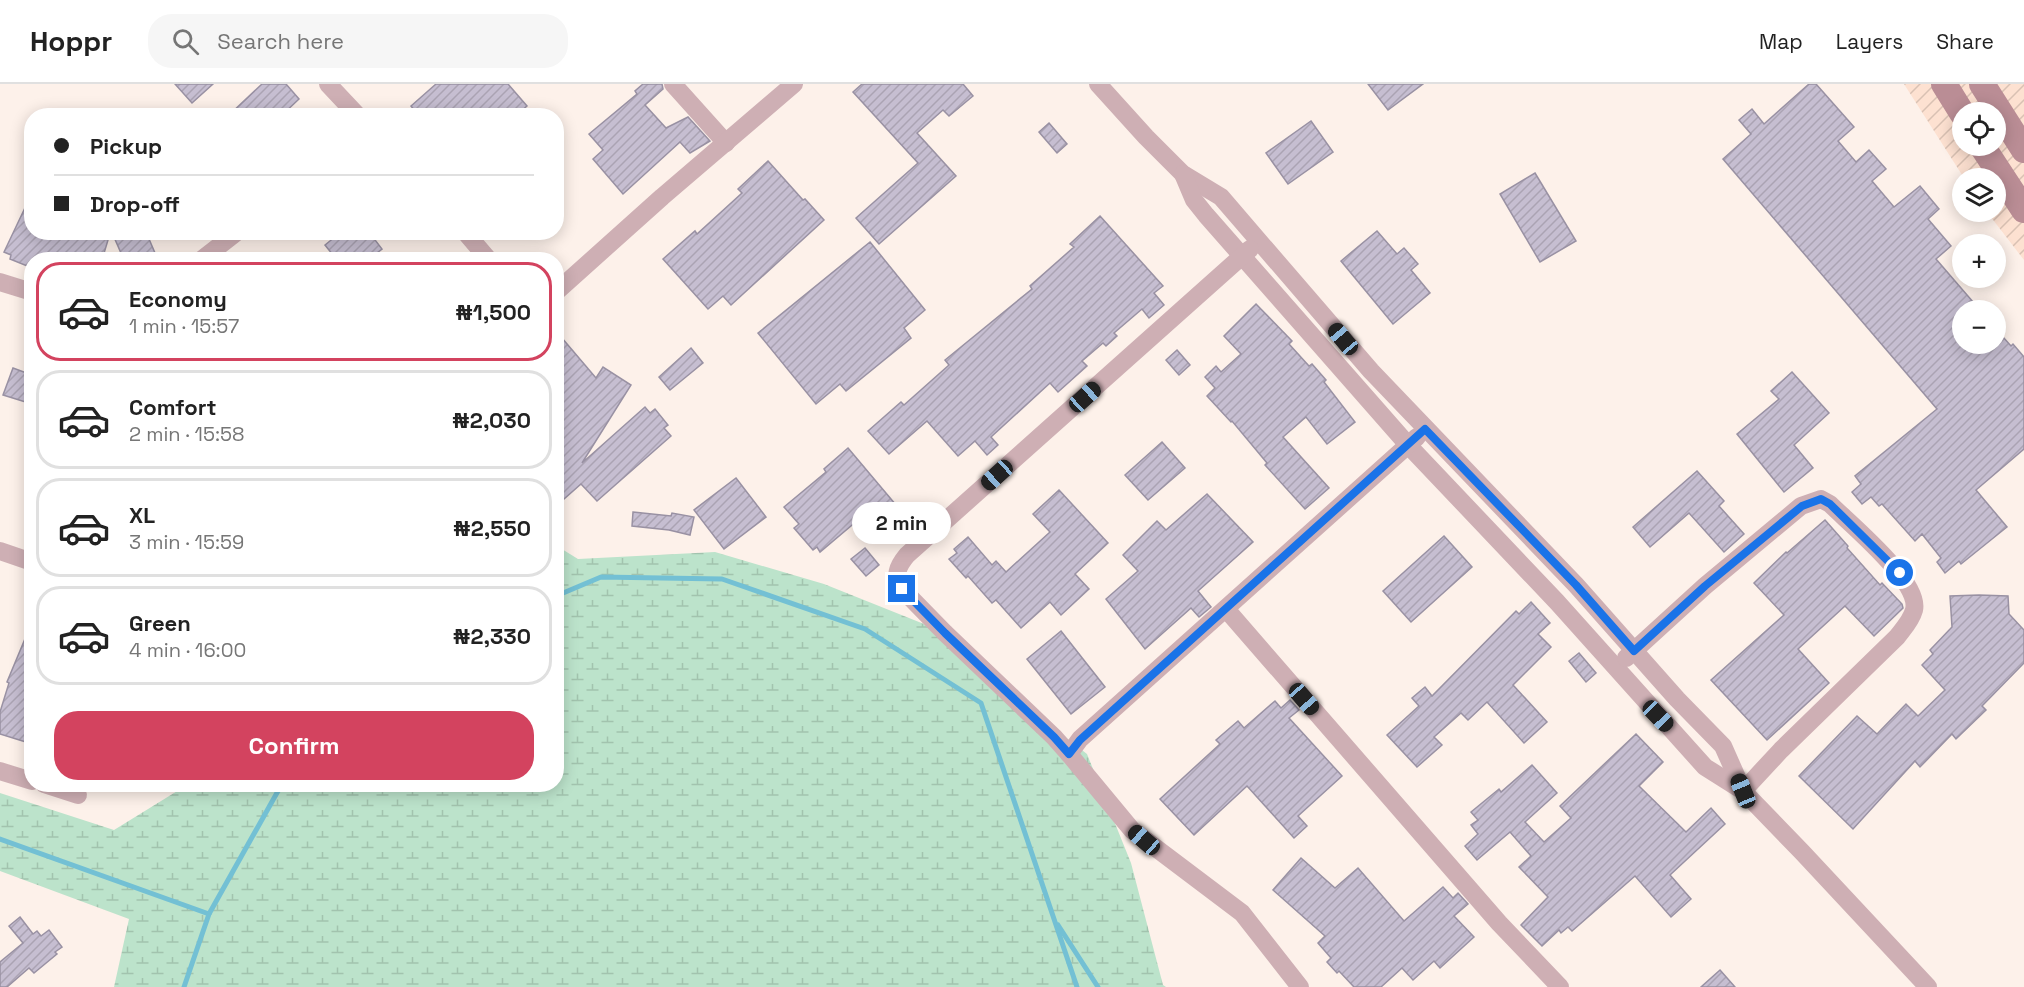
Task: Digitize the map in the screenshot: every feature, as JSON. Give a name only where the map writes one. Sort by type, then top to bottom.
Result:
[{"type":"street","points":[[328,84],[350,108]]},
{"type":"street","points":[[673,84],[726,143]]},
{"type":"street","points":[[564,285],[794,84]]},
{"type":"street","points":[[1098,84],[1183,174],[1221,197],[1371,371],[1576,585],[1723,746],[1743,791]]},
{"type":"street","points":[[1944,84],[1955,102]]},
{"type":"street","points":[[1982,84],[2020,135]]},
{"type":"street","points":[[1989,156],[2024,210]]},
{"type":"street","points":[[1183,174],[1194,200],[1408,445],[1557,602],[1705,767],[1743,791],[1928,987]]},
{"type":"street","points":[[211,252],[227,240]]},
{"type":"street","points":[[472,240],[482,252]]},
{"type":"street","points":[[1260,240],[907,555],[898,566],[898,582],[902,589],[945,633],[1054,737],[1132,830],[1242,913],[1300,987]]},
{"type":"street","points":[[0,282],[24,290]]},
{"type":"street","points":[[1069,754],[1080,740],[1425,429]]},
{"type":"street","points":[[1615,668],[1714,579],[1802,506],[1821,499],[1830,504],[1900,573],[1911,591],[1915,608],[1909,622],[1897,637],[1781,750],[1743,791]]},
{"type":"street","points":[[0,551],[24,559]]},
{"type":"street","points":[[1226,609],[1499,923],[1560,987]]},
{"type":"street","points":[[0,771],[24,778]]},
{"type":"street","points":[[69,792],[78,795]]},
{"type":"shaded area","points":[[1904,84],[2024,84],[2024,260],[1995,222],[2006,222],[2006,168],[1958,168]]},
{"type":"green space","points":[[564,550],[578,559],[715,552],[824,584],[924,624],[1087,754],[1131,863],[1163,985],[1166,987],[114,987],[129,919],[0,871],[0,793],[114,830],[176,792],[564,792]]},
{"type":"building","points":[[175,84],[213,84],[192,103]]},
{"type":"building","points":[[262,84],[286,84],[299,99],[289,108],[236,108]]},
{"type":"building","points":[[436,84],[508,84],[527,106],[525,108],[413,108],[411,106]]},
{"type":"building","points":[[643,84],[662,84],[663,89],[645,105],[666,128],[688,117],[710,141],[690,153],[680,142],[623,194],[593,159],[603,150],[589,134],[637,94],[635,91]]},
{"type":"building","points":[[862,84],[963,84],[973,96],[949,116],[943,110],[917,133],[956,176],[879,244],[856,218],[918,163],[853,92]]},
{"type":"building","points":[[1368,84],[1423,84],[1388,110]]},
{"type":"building","points":[[1809,84],[1816,84],[1854,127],[1838,141],[1856,162],[1869,150],[1886,169],[1872,181],[1894,207],[1920,186],[1939,209],[1928,219],[1951,246],[1936,259],[1952,278],[1952,288],[1961,288],[1971,300],[1952,300],[1952,354],[2006,354],[2006,340],[2011,346],[2013,344],[2024,357],[2024,449],[1976,490],[2007,527],[1961,564],[1959,561],[1945,573],[1937,562],[1941,558],[1922,534],[1915,541],[1882,504],[1879,506],[1871,497],[1862,504],[1852,492],[1861,484],[1855,476],[1937,409],[1723,159],[1751,134],[1739,120],[1752,109],[1764,124]]},
{"type":"building","points":[[1311,121],[1333,152],[1288,184],[1266,153]]},
{"type":"building","points":[[1049,123],[1067,144],[1057,153],[1039,132]]},
{"type":"building","points":[[768,161],[824,220],[731,305],[723,296],[708,309],[663,259],[695,231],[697,234],[742,193],[738,189]]},
{"type":"building","points":[[1535,173],[1576,241],[1540,262],[1500,194]]},
{"type":"building","points":[[24,210],[24,240],[108,240],[104,252],[24,252],[24,265],[10,259],[11,255],[4,252]]},
{"type":"building","points":[[1100,216],[1163,286],[1154,293],[1164,305],[1149,318],[1142,309],[1114,333],[1117,336],[1106,346],[1103,343],[1082,361],[1087,366],[1058,392],[1050,383],[991,437],[998,445],[987,455],[975,441],[958,456],[927,421],[889,454],[868,431],[901,402],[904,405],[949,365],[945,360],[1032,289],[1030,286],[1074,247],[1070,244]]},
{"type":"building","points":[[1377,231],[1397,254],[1404,248],[1418,264],[1411,270],[1430,293],[1393,324],[1341,261]]},
{"type":"building","points":[[115,240],[149,240],[155,252],[121,252]]},
{"type":"building","points":[[331,240],[375,240],[382,249],[378,252],[331,252],[325,245]]},
{"type":"building","points":[[870,242],[925,310],[904,328],[911,338],[846,391],[840,384],[816,404],[758,333]]},
{"type":"building","points":[[1256,304],[1292,341],[1289,344],[1309,366],[1312,364],[1326,380],[1324,382],[1355,422],[1327,444],[1306,417],[1283,437],[1329,488],[1305,509],[1265,465],[1267,463],[1232,421],[1207,396],[1215,388],[1205,377],[1216,366],[1221,372],[1241,354],[1224,336]]},
{"type":"building","points":[[564,340],[596,378],[603,367],[631,385],[582,463],[645,407],[650,413],[655,409],[668,425],[664,428],[671,436],[597,501],[581,484],[564,499]]},
{"type":"building","points":[[691,348],[703,363],[670,390],[659,377]]},
{"type":"building","points":[[1177,350],[1190,365],[1179,375],[1166,360]]},
{"type":"building","points":[[13,368],[24,372],[24,402],[3,395]]},
{"type":"building","points":[[1792,372],[1829,413],[1794,445],[1813,468],[1784,492],[1737,434],[1779,399],[1771,391]]},
{"type":"building","points":[[1162,442],[1185,468],[1148,500],[1125,475]]},
{"type":"building","points":[[848,448],[896,505],[873,526],[864,515],[820,552],[817,547],[813,550],[794,528],[799,524],[784,507],[826,472],[824,469]]},
{"type":"building","points":[[1697,471],[1724,501],[1719,506],[1744,534],[1724,552],[1689,513],[1650,547],[1633,527]]},
{"type":"building","points":[[736,478],[766,517],[724,549],[694,510]]},
{"type":"building","points":[[1059,490],[1108,543],[1075,574],[1089,589],[1061,615],[1050,602],[1021,628],[996,600],[992,603],[949,559],[957,553],[954,549],[968,537],[992,565],[996,561],[1006,572],[1050,532],[1033,514]]},
{"type":"building","points":[[1207,494],[1253,542],[1198,591],[1211,607],[1199,617],[1191,608],[1145,649],[1106,599],[1138,571],[1123,555],[1157,521],[1166,530]]},
{"type":"building","points":[[633,512],[671,516],[672,513],[694,517],[690,535],[632,526]]},
{"type":"building","points":[[1825,520],[1848,546],[1847,548],[1880,585],[1882,583],[1902,604],[1903,608],[1874,636],[1845,606],[1798,649],[1829,683],[1767,740],[1711,680],[1784,615],[1754,583],[1786,552]]},
{"type":"building","points":[[1444,536],[1472,567],[1411,622],[1383,591]]},
{"type":"building","points":[[865,548],[879,565],[866,576],[851,559]]},
{"type":"building","points":[[1950,596],[2008,596],[2009,614],[2024,630],[2024,663],[1982,706],[1986,710],[1956,739],[1952,734],[1920,767],[1915,761],[1853,829],[1799,776],[1857,716],[1877,734],[1906,704],[1918,716],[1945,690],[1922,665],[1933,654],[1930,650],[1952,627]]},
{"type":"building","points":[[1531,602],[1550,623],[1538,634],[1551,647],[1513,685],[1547,722],[1524,743],[1487,702],[1468,720],[1461,713],[1434,737],[1442,745],[1417,767],[1387,735],[1419,706],[1412,698],[1425,687],[1432,696],[1516,611],[1519,614]]},
{"type":"building","points":[[1061,631],[1105,687],[1071,714],[1027,659]]},
{"type":"building","points":[[24,641],[24,741],[0,734],[0,712],[9,683],[7,682]]},
{"type":"building","points":[[1579,653],[1596,673],[1586,682],[1569,661]]},
{"type":"building","points":[[1290,700],[1299,710],[1289,718],[1342,776],[1298,816],[1307,826],[1294,838],[1247,786],[1194,835],[1160,799],[1220,744],[1216,740],[1238,721],[1244,728],[1275,701],[1281,708]]},
{"type":"building","points":[[1636,734],[1663,762],[1639,786],[1686,832],[1711,808],[1725,824],[1670,875],[1691,899],[1671,917],[1635,876],[1572,931],[1568,927],[1561,933],[1559,930],[1542,946],[1521,925],[1548,897],[1519,867],[1531,856],[1510,832],[1477,860],[1465,846],[1478,834],[1471,825],[1478,820],[1471,812],[1499,789],[1501,792],[1532,765],[1557,793],[1525,822],[1544,842],[1571,818],[1560,806]]},
{"type":"building","points":[[1301,858],[1335,888],[1358,868],[1404,921],[1443,887],[1453,898],[1458,893],[1468,904],[1454,916],[1474,937],[1440,968],[1434,961],[1413,980],[1402,968],[1381,987],[1354,987],[1327,962],[1331,958],[1318,943],[1325,936],[1273,890]]},
{"type":"building","points":[[20,917],[33,934],[37,931],[41,936],[49,930],[62,947],[34,973],[29,968],[7,987],[0,987],[0,962],[23,943],[9,926]]},
{"type":"building","points":[[1720,970],[1735,987],[1701,987]]},
{"type":"waterway","points":[[564,593],[601,577],[722,579],[865,629],[981,703],[1077,987]]},
{"type":"waterway","points":[[184,987],[209,914],[277,792]]},
{"type":"waterway","points":[[0,839],[209,914]]},
{"type":"waterway","points":[[1058,925],[1098,987]]},
{"type":"route","points":[[902,589],[1069,754],[1080,740],[1425,429],[1576,585],[1634,651],[1705,586],[1802,506],[1821,499],[1830,504],[1900,573]]}]
